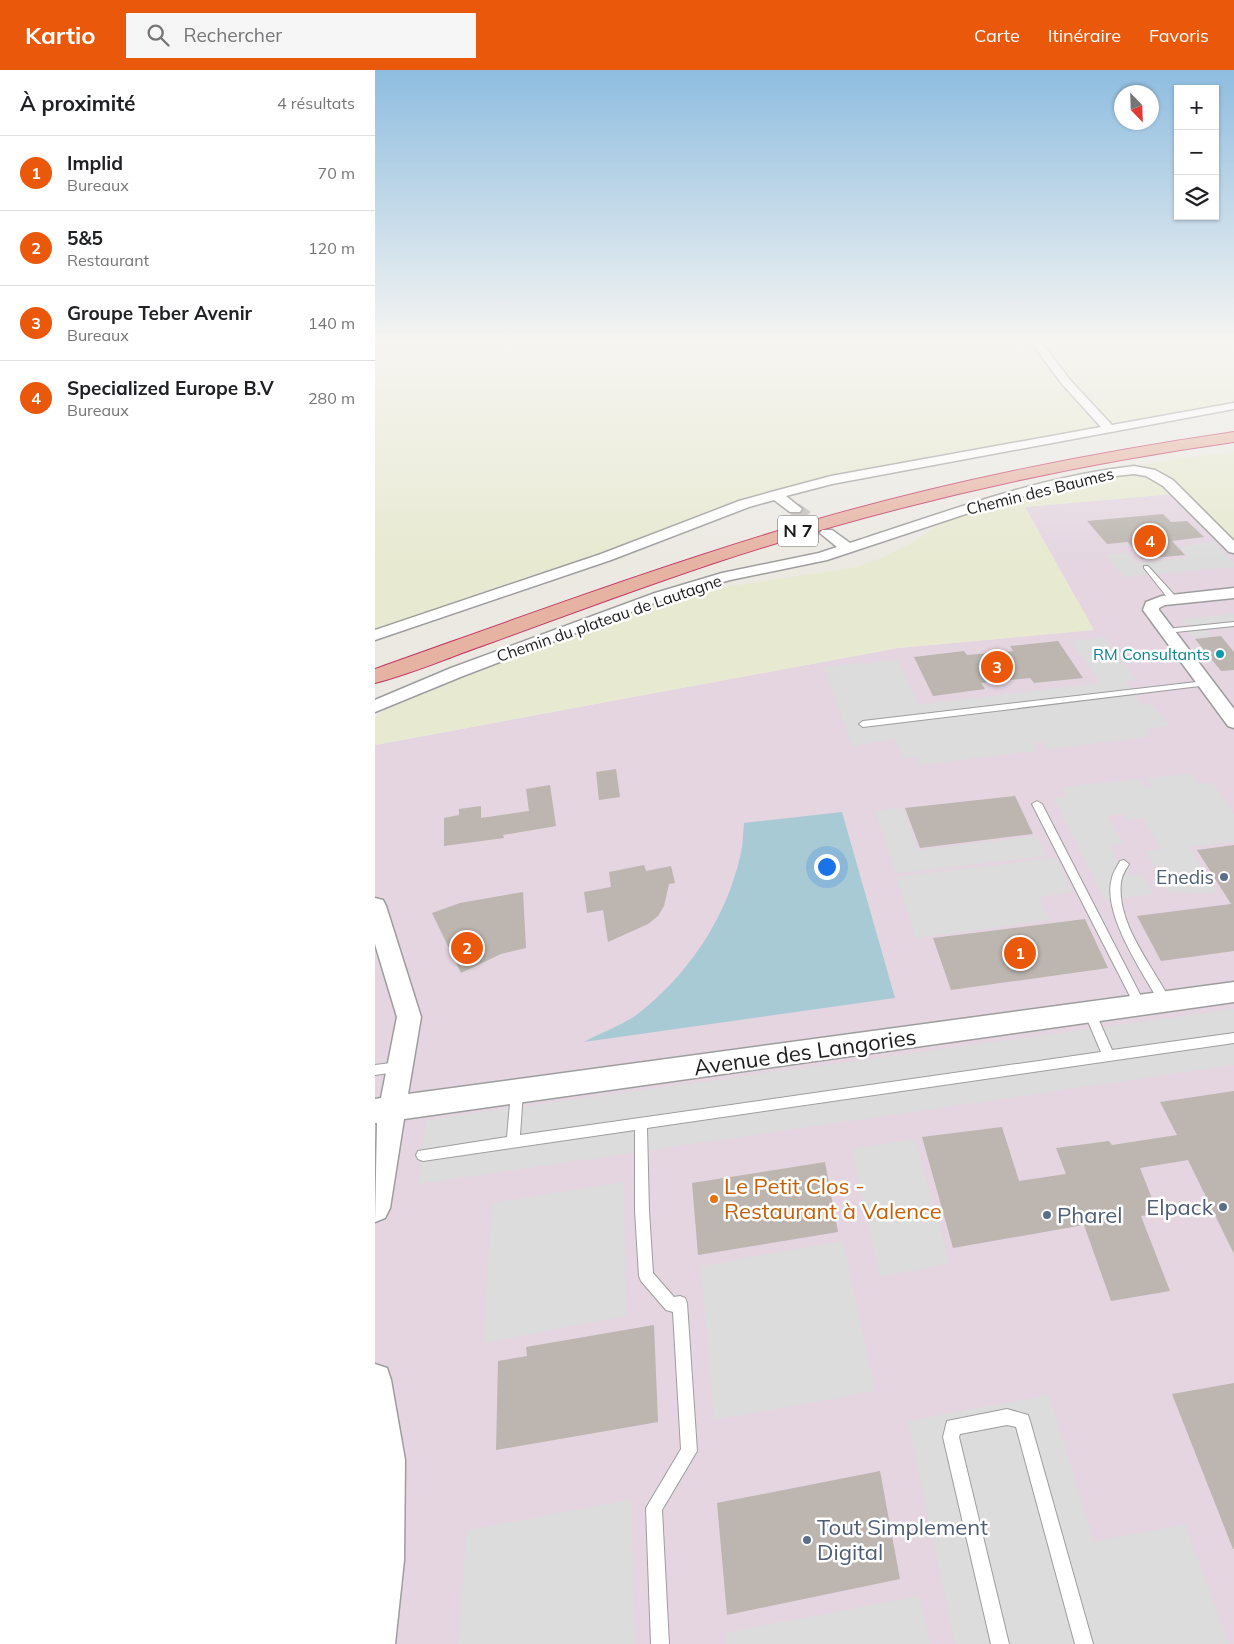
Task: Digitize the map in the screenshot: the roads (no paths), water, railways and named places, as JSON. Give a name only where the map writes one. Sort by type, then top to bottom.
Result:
[{"type":"highway","name":"N 7","points":[[375,659],[709,546],[878,496],[986,470],[1055,456],[1234,428]]},
{"type":"highway","name":"N 7","points":[[375,676],[775,538],[856,514],[1040,469],[1234,437]]},
{"type":"street","points":[[1097,415],[1109,428]]},
{"type":"street","points":[[375,635],[606,557],[743,504],[831,480],[1180,415]]},
{"type":"street","name":"Chemin des Baumes","points":[[849,548],[1004,497],[1106,473],[1134,470],[1150,473],[1168,483],[1234,549]]},
{"type":"street","points":[[776,495],[795,509]]},
{"type":"street","points":[[827,533],[849,548]]},
{"type":"street","name":"Chemin du plateau de Lautagne","points":[[375,707],[457,672],[660,596],[727,576],[822,557],[849,548]]},
{"type":"street","points":[[1234,593],[1155,603],[1152,605],[1151,610],[1234,722]]},
{"type":"street","points":[[375,906],[409,1017],[400,1067],[384,1110],[375,1208]]},
{"type":"street","name":"Avenue des Langories","points":[[384,1110],[1234,992]]},
{"type":"street","points":[[375,1380],[388,1460],[386,1560],[376,1644]]},
{"type":"lane","points":[[1146,567],[1174,600]]},
{"type":"lane","points":[[1166,631],[1234,624]]},
{"type":"lane","points":[[863,724],[1205,683]]},
{"type":"lane","points":[[1037,804],[1140,1005]]},
{"type":"lane","points":[[1124,864],[1116,880],[1118,908],[1130,937],[1165,1002]]},
{"type":"lane","points":[[1090,1012],[1109,1057]]},
{"type":"lane","points":[[423,1155],[1234,1038]]},
{"type":"lane","points":[[375,1070],[400,1067]]},
{"type":"lane","points":[[513,1142],[517,1092]]},
{"type":"lane","points":[[641,1124],[642,1211],[646,1276],[671,1305],[680,1303],[689,1451],[654,1508],[660,1644]]},
{"type":"lane","points":[[1001,1644],[951,1437],[953,1427],[1007,1416],[1022,1421],[1084,1644]]},
{"type":"water","points":[[842,812],[895,998],[584,1042],[635,1016],[654,1001],[671,984],[701,946],[725,903],[734,880],[740,857],[744,823]]},
{"type":"tunnel","points":[[795,509],[827,533]]},
{"type":"place","name":"Specialized Europe B.V","points":[[1150,541]]},
{"type":"place","name":"RM Consultants","points":[[1220,654]]},
{"type":"place","name":"Groupe Teber Avenir","points":[[997,667]]},
{"type":"place","name":"Enedis","points":[[1224,877]]},
{"type":"place","name":"5&5","points":[[467,948]]},
{"type":"place","name":"Implid","points":[[1020,953]]},
{"type":"place","name":"Le Petit Clos - Restaurant à Valence","points":[[714,1199]]},
{"type":"place","name":"Elpack","points":[[1223,1207]]},
{"type":"place","name":"Pharel","points":[[1047,1215]]},
{"type":"place","name":"Tout Simplement Digital","points":[[807,1540]]}]
